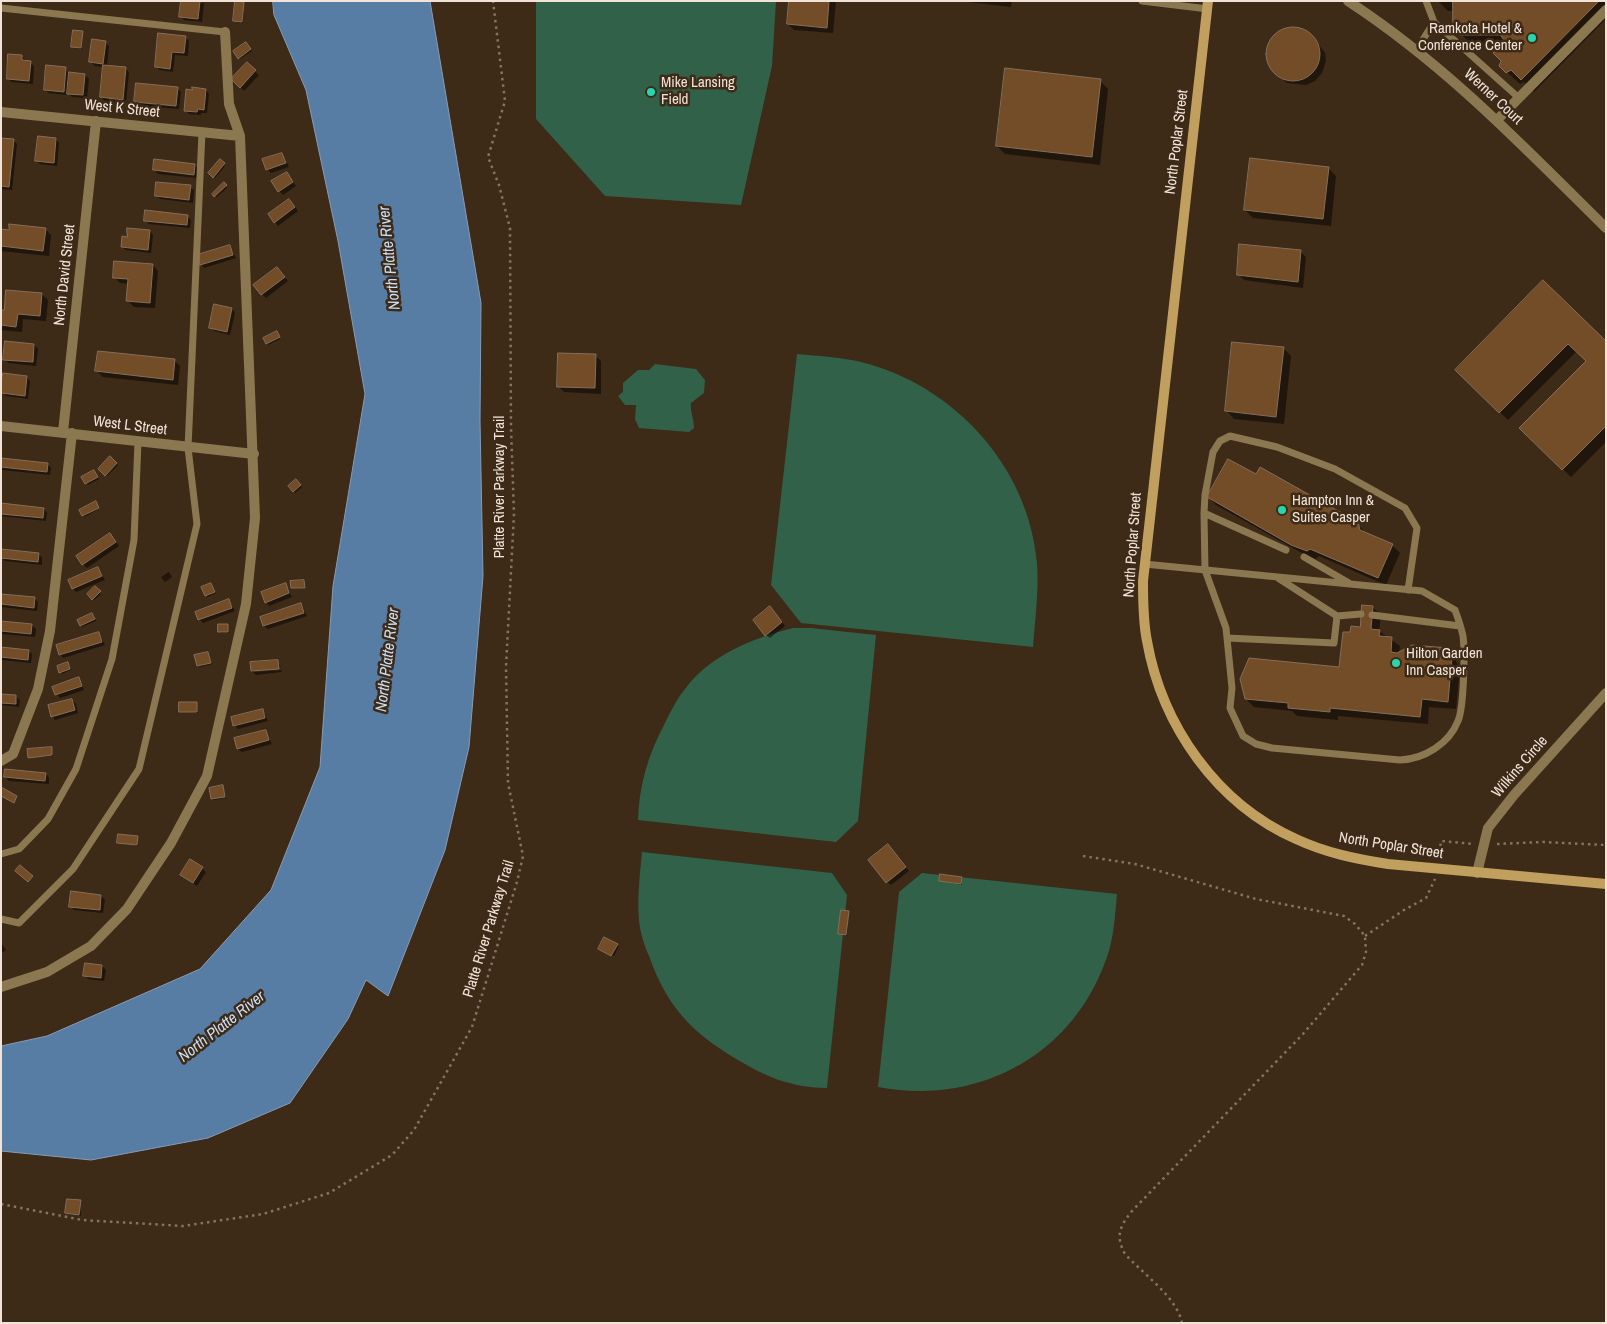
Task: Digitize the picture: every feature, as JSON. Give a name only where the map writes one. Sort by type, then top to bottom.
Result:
[{"type":"main road","name":"North Poplar Street","points":[[1208,5],[1144,564],[1146,641],[1154,673],[1170,715],[1188,745],[1218,784],[1242,806],[1295,839],[1323,850],[1356,859],[1477,873],[1606,884]]},
{"type":"street","name":"Werner Court","points":[[1348,1],[1417,49],[1497,120],[1606,228]]},
{"type":"street","points":[[1497,120],[1606,10]]},
{"type":"street","points":[[1,987],[48,972],[91,946],[127,910],[171,843],[207,776],[246,604],[255,518],[254,454],[240,136],[229,104],[225,32]]},
{"type":"street","name":"West K Street","points":[[1,112],[240,136]]},
{"type":"street","name":"North David Street","points":[[1,761],[13,754],[38,689],[50,631],[96,121]]},
{"type":"street","name":"West L Street","points":[[1,426],[254,454]]},
{"type":"street","name":"Wilkins Circle","points":[[1477,873],[1488,828],[1514,795],[1606,693]]},
{"type":"lane","points":[[1142,1],[1208,5]]},
{"type":"lane","points":[[1426,1],[1434,22],[1519,98]]},
{"type":"lane","points":[[1,8],[225,32]]},
{"type":"lane","points":[[1417,49],[1434,22]]},
{"type":"lane","points":[[1,920],[19,923],[73,869],[139,769],[197,524],[188,448],[202,132]]},
{"type":"lane","points":[[1144,564],[1205,570],[1276,577],[1351,584],[1408,590],[1422,591],[1455,610],[1463,637],[1463,677],[1458,721],[1447,738],[1430,752],[1415,760],[1400,760],[1272,748],[1256,744],[1243,736],[1230,708],[1232,688],[1226,628],[1205,570],[1204,513],[1213,452],[1220,441],[1230,436],[1277,446],[1335,469],[1405,508],[1417,528],[1408,590]]},
{"type":"lane","points":[[1,854],[19,850],[48,819],[76,768],[112,660],[134,540],[138,442]]},
{"type":"lane","points":[[1204,513],[1286,550]]},
{"type":"lane","points":[[1304,557],[1351,584]]},
{"type":"lane","points":[[1276,577],[1337,616],[1361,614]]},
{"type":"lane","points":[[1372,615],[1460,626]]},
{"type":"lane","points":[[1227,638],[1334,643],[1337,616]]},
{"type":"path","name":"Platte River Parkway Trail","points":[[1,1204],[82,1220],[183,1226],[263,1214],[329,1193],[392,1155],[403,1143],[414,1130],[472,1027],[517,882],[523,856],[508,783],[506,667],[514,514],[511,427],[511,248],[510,228],[499,185],[488,157],[505,101],[493,1]]},
{"type":"path","points":[[1365,936],[1426,898],[1433,886],[1442,841],[1484,844],[1543,842],[1606,845]]},
{"type":"path","points":[[1083,856],[1135,864],[1256,899],[1344,916],[1355,924],[1365,936],[1366,952],[1362,966],[1352,978],[1303,1034],[1132,1211],[1120,1226],[1120,1245],[1125,1254],[1170,1299],[1180,1314],[1182,1323]]},
{"type":"green space","name":"Mike Lansing Field","points":[[536,1],[776,1],[772,66],[741,205],[605,196],[536,119]]},
{"type":"green space","points":[[797,354],[853,360],[895,373],[927,390],[955,410],[981,435],[1002,463],[1019,494],[1031,528],[1037,563],[1033,647],[801,623],[771,585]]},
{"type":"green space","points":[[655,364],[696,369],[705,380],[704,393],[691,403],[694,428],[689,432],[639,428],[635,419],[636,405],[625,405],[618,396],[623,392],[623,383],[638,370],[649,370]]},
{"type":"green space","points":[[793,628],[811,628],[876,635],[858,821],[836,842],[638,820],[642,783],[649,759],[658,736],[685,689],[707,667],[733,649]]},
{"type":"green space","points":[[642,852],[832,873],[847,895],[827,1088],[791,1084],[748,1066],[707,1040],[683,1017],[664,990],[642,938],[638,903]]},
{"type":"green space","points":[[922,873],[1117,894],[1111,942],[1107,957],[1092,992],[1071,1022],[1046,1047],[1017,1066],[985,1080],[951,1089],[915,1091],[878,1087],[899,892]]},
{"type":"water","name":"North Platte River","points":[[273,1],[430,1],[481,303],[480,421],[483,576],[469,747],[445,850],[388,996],[366,980],[348,1019],[290,1103],[208,1138],[91,1160],[1,1151],[1,1046],[47,1036],[200,969],[271,890],[320,767],[333,586],[365,394],[338,241],[306,90],[274,15]]},
{"type":"building","points":[[181,1],[200,1],[198,19],[179,17]]},
{"type":"building","points":[[235,1],[244,2],[242,22],[233,21]]},
{"type":"building","points":[[789,1],[829,1],[827,28],[787,24]]},
{"type":"building","name":"Ramkota Hotel & Conference Center","points":[[1453,1],[1599,1],[1521,80],[1511,70],[1506,73],[1499,66],[1501,61],[1493,53],[1505,41],[1500,35],[1460,35],[1453,26]]},
{"type":"building","points":[[1293,27],[1303,29],[1312,35],[1318,44],[1320,54],[1318,64],[1312,73],[1303,79],[1293,81],[1283,79],[1274,73],[1268,64],[1266,54],[1268,44],[1274,35],[1283,29]]},
{"type":"building","points":[[73,30],[83,31],[81,48],[71,47]]},
{"type":"building","points":[[158,33],[186,36],[184,53],[172,52],[170,69],[155,67]]},
{"type":"building","points":[[92,39],[106,41],[103,64],[89,62]]},
{"type":"building","points":[[246,42],[251,49],[238,59],[233,51]]},
{"type":"building","points":[[8,54],[22,55],[22,60],[31,61],[29,81],[7,79]]},
{"type":"building","points":[[247,62],[256,70],[240,88],[231,79]]},
{"type":"building","points":[[46,65],[66,67],[64,92],[44,90]]},
{"type":"building","points":[[103,65],[126,67],[123,100],[100,97]]},
{"type":"building","points":[[1005,68],[1101,79],[1092,157],[996,146]]},
{"type":"building","points":[[69,72],[85,74],[83,95],[67,94]]},
{"type":"building","points":[[136,83],[178,87],[176,106],[134,102]]},
{"type":"building","points":[[192,87],[206,89],[204,110],[198,109],[197,112],[184,111],[186,89],[192,90]]},
{"type":"building","points":[[38,136],[56,138],[54,163],[35,161]]},
{"type":"building","points":[[1,138],[14,139],[9,187],[1,186]]},
{"type":"building","points":[[282,153],[286,163],[266,170],[262,159]]},
{"type":"building","points":[[1250,158],[1329,167],[1323,219],[1244,210]]},
{"type":"building","points":[[154,159],[195,164],[194,175],[153,170]]},
{"type":"building","points":[[220,159],[225,163],[213,178],[208,173]]},
{"type":"building","points":[[287,172],[293,182],[278,192],[271,181]]},
{"type":"building","points":[[156,182],[191,185],[189,200],[155,196]]},
{"type":"building","points":[[224,182],[227,185],[214,197],[212,194]]},
{"type":"building","points":[[289,199],[295,207],[274,223],[268,214]]},
{"type":"building","points":[[145,210],[188,215],[187,225],[144,221]]},
{"type":"building","points":[[9,224],[46,228],[43,251],[1,246],[1,229],[9,230]]},
{"type":"building","points":[[127,228],[150,230],[148,250],[121,247],[122,236],[127,237]]},
{"type":"building","points":[[1239,244],[1301,250],[1298,282],[1237,275]]},
{"type":"building","points":[[230,245],[233,255],[200,265],[197,255]]},
{"type":"building","points":[[114,261],[153,264],[150,303],[126,301],[128,279],[113,278]]},
{"type":"building","points":[[277,267],[285,277],[261,295],[253,285]]},
{"type":"building","points":[[1543,280],[1606,341],[1606,426],[1562,470],[1519,428],[1586,361],[1568,344],[1499,413],[1455,370]]},
{"type":"building","points":[[6,290],[42,293],[40,316],[18,314],[16,327],[1,325],[1,310],[4,310]]},
{"type":"building","points":[[214,304],[232,308],[227,332],[209,328]]},
{"type":"building","points":[[277,331],[280,337],[266,344],[263,338]]},
{"type":"building","points":[[5,341],[34,344],[33,362],[3,360]]},
{"type":"building","points":[[1232,342],[1284,347],[1276,417],[1225,411]]},
{"type":"building","points":[[98,351],[175,359],[173,380],[95,371]]},
{"type":"building","points":[[558,353],[596,354],[595,388],[557,387]]},
{"type":"building","points":[[3,373],[27,376],[25,396],[1,393]]},
{"type":"building","points":[[110,456],[117,463],[105,476],[98,469]]},
{"type":"building","points":[[1,458],[48,463],[47,472],[1,467]]},
{"type":"building","name":"Hampton Inn & Suites Casper","points":[[1228,459],[1256,474],[1260,467],[1358,522],[1360,530],[1393,544],[1378,578],[1310,549],[1307,551],[1291,545],[1207,497]]},
{"type":"building","points":[[94,470],[98,477],[85,484],[81,477]]},
{"type":"building","points":[[296,479],[301,485],[293,492],[288,486]]},
{"type":"building","points":[[96,501],[99,508],[82,516],[79,510]]},
{"type":"building","points":[[1,503],[44,508],[43,518],[1,514]]},
{"type":"building","points":[[110,533],[116,542],[82,565],[76,556]]},
{"type":"building","points":[[1,549],[39,553],[38,562],[1,558]]},
{"type":"building","points":[[98,567],[102,576],[72,589],[68,580]]},
{"type":"building","points":[[304,580],[305,588],[291,588],[290,581]]},
{"type":"building","points":[[211,583],[215,592],[205,596],[201,587]]},
{"type":"building","points":[[286,583],[289,593],[265,603],[261,592]]},
{"type":"building","points":[[95,586],[101,591],[92,600],[87,594]]},
{"type":"building","points":[[1,594],[35,597],[34,608],[1,604]]},
{"type":"building","points":[[229,599],[232,608],[198,620],[195,612]]},
{"type":"building","points":[[301,603],[304,613],[263,626],[260,617]]},
{"type":"building","name":"Hilton Garden Inn Casper","points":[[1362,605],[1373,606],[1371,629],[1380,630],[1379,636],[1392,637],[1391,652],[1397,653],[1412,645],[1449,648],[1448,656],[1452,656],[1448,702],[1422,699],[1420,717],[1330,708],[1330,712],[1288,708],[1288,703],[1245,699],[1240,679],[1249,658],[1339,667],[1343,632],[1350,632],[1351,626],[1360,627]]},
{"type":"building","points":[[770,606],[782,622],[765,636],[753,620]]},
{"type":"building","points":[[92,613],[95,619],[80,626],[77,620]]},
{"type":"building","points":[[1,621],[32,624],[31,634],[1,631]]},
{"type":"building","points":[[218,624],[228,624],[228,632],[218,632]]},
{"type":"building","points":[[99,632],[102,642],[59,655],[56,645]]},
{"type":"building","points":[[1,647],[29,650],[28,660],[1,657]]},
{"type":"building","points":[[208,652],[211,663],[197,666],[194,655]]},
{"type":"building","points":[[278,660],[279,669],[251,671],[250,662]]},
{"type":"building","points":[[68,662],[70,669],[59,673],[57,666]]},
{"type":"building","points":[[79,677],[82,686],[55,695],[52,687]]},
{"type":"building","points":[[1,694],[16,695],[16,704],[1,703]]},
{"type":"building","points":[[72,699],[75,710],[51,717],[48,705]]},
{"type":"building","points":[[179,702],[197,702],[197,712],[179,712]]},
{"type":"building","points":[[263,709],[265,718],[233,726],[231,717]]},
{"type":"building","points":[[266,730],[269,740],[237,749],[234,738]]},
{"type":"building","points":[[52,747],[52,755],[28,758],[27,749]]},
{"type":"building","points":[[5,769],[46,773],[45,781],[4,777]]},
{"type":"building","points":[[223,785],[225,797],[211,799],[209,788]]},
{"type":"building","points":[[1,787],[17,796],[14,803],[1,796]]},
{"type":"building","points":[[118,834],[138,836],[137,845],[117,843]]},
{"type":"building","points":[[888,844],[906,867],[886,883],[868,860]]},
{"type":"building","points":[[190,859],[203,867],[193,883],[180,875]]},
{"type":"building","points":[[20,865],[33,876],[28,882],[15,871]]},
{"type":"building","points":[[940,874],[962,877],[961,884],[939,881]]},
{"type":"building","points":[[71,891],[101,895],[100,910],[69,907]]},
{"type":"building","points":[[841,910],[849,911],[846,935],[838,934]]},
{"type":"building","points":[[604,937],[618,944],[611,956],[598,949]]},
{"type":"building","points":[[85,963],[102,965],[101,978],[83,976]]},
{"type":"building","points":[[67,1199],[81,1200],[79,1215],[65,1213]]},
{"type":"place","name":"Ramkota Hotel & Conference Center","points":[[1532,38]]},
{"type":"place","name":"Mike Lansing Field","points":[[651,92]]},
{"type":"place","name":"Hampton Inn & Suites Casper","points":[[1282,510]]},
{"type":"place","name":"Hilton Garden Inn Casper","points":[[1396,663]]}]
